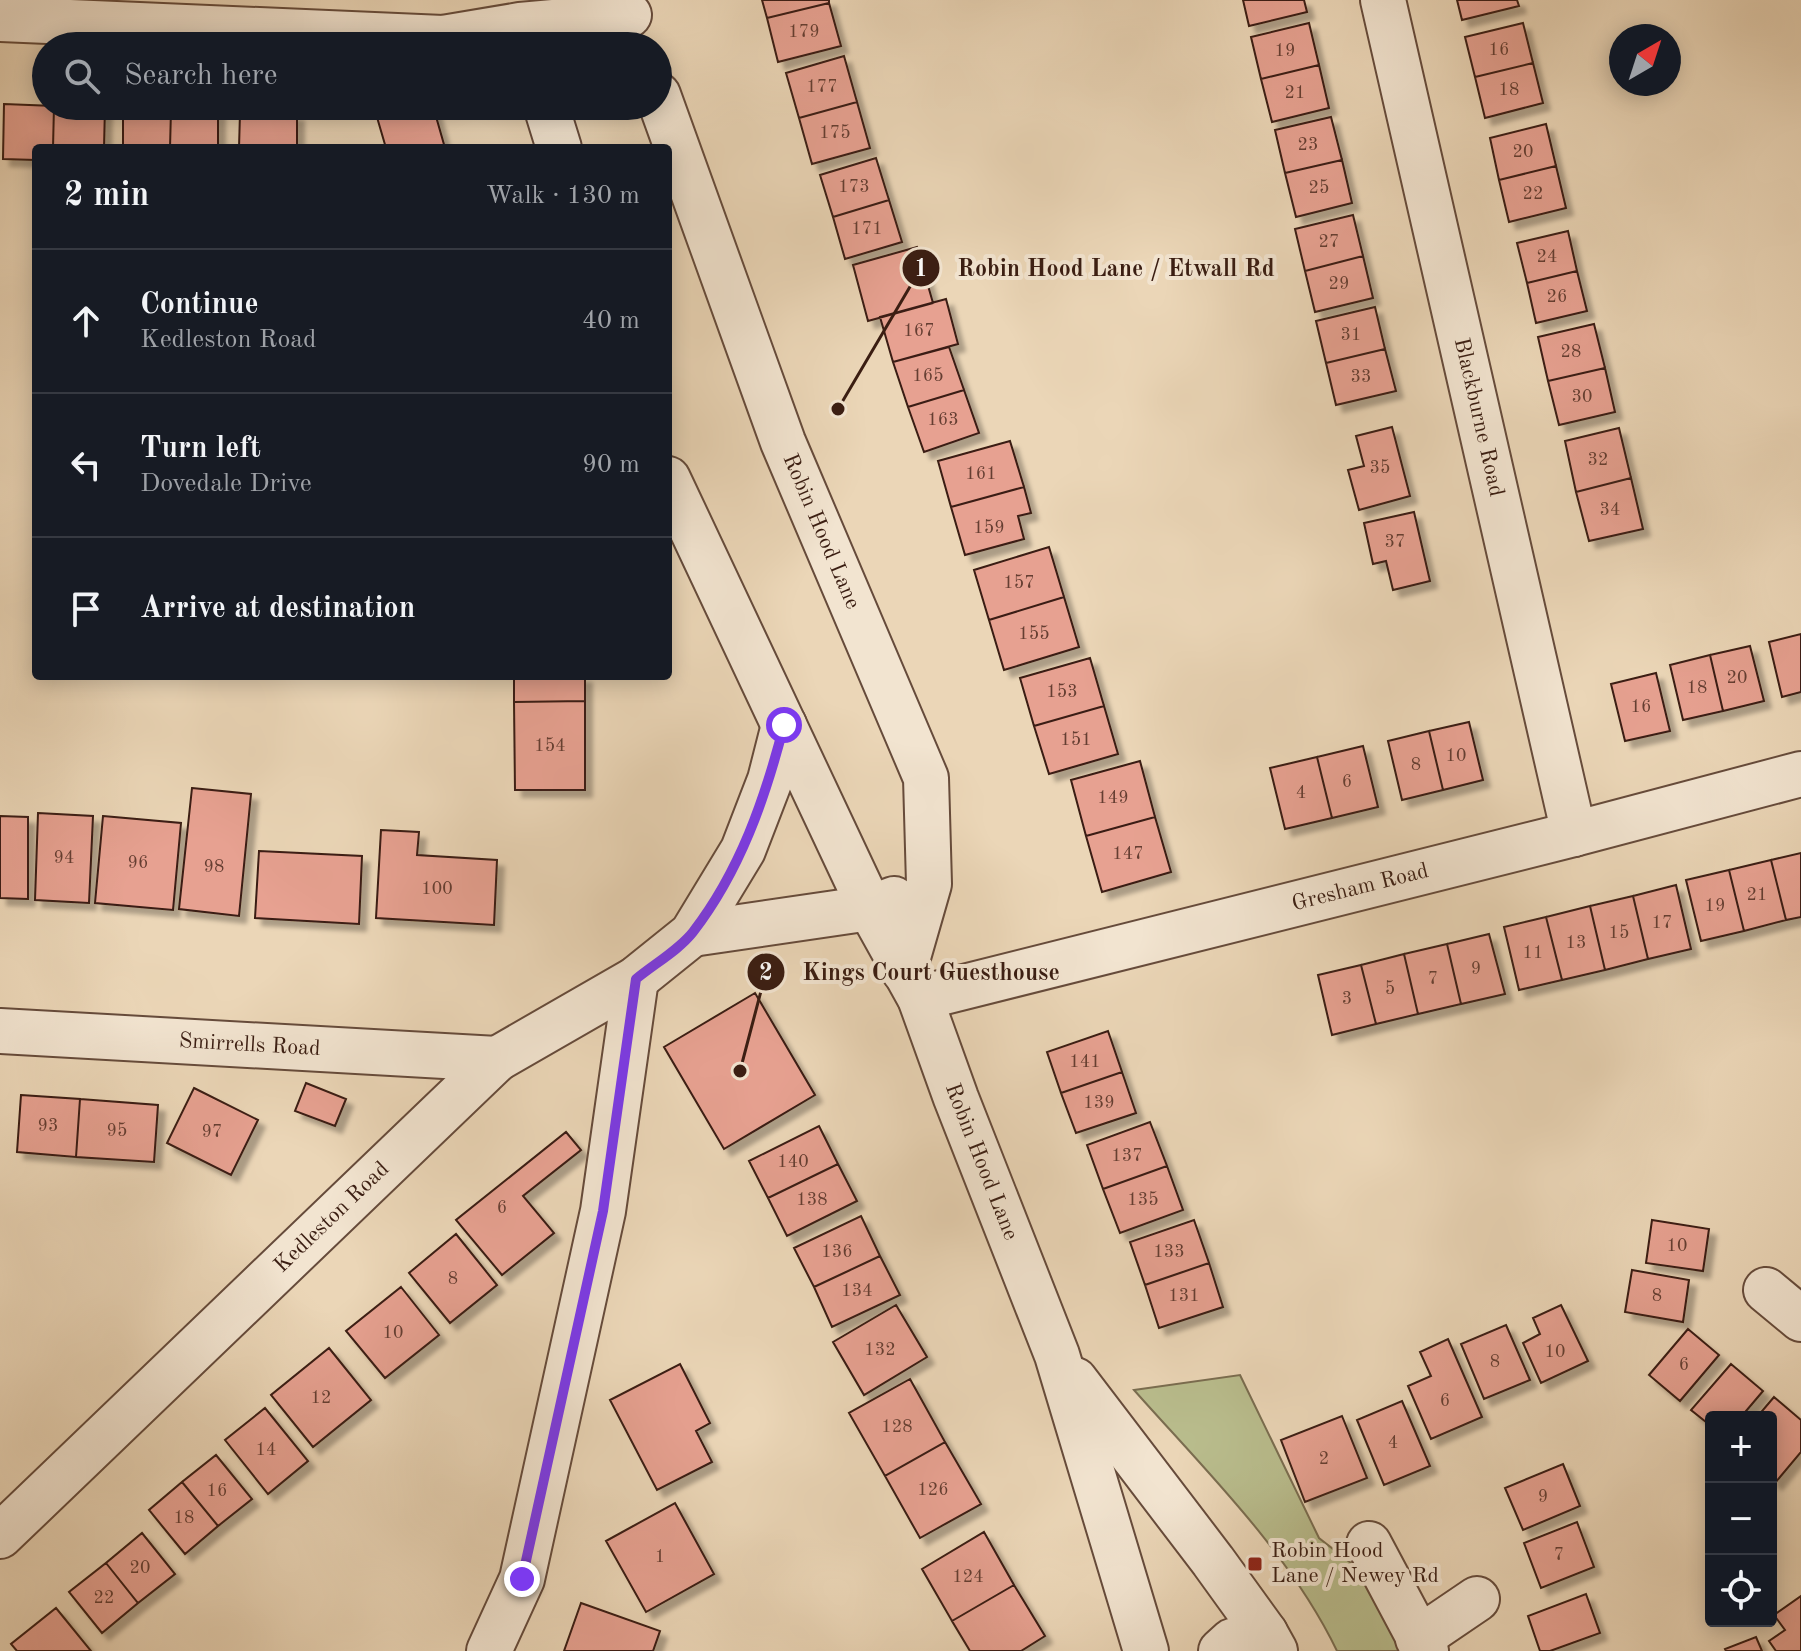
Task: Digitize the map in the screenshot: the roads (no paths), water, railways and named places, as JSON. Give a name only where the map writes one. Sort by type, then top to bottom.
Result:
[{"type":"street","name":"Blackburne Road","points":[[1383,0],[1574,834]]},
{"type":"street","points":[[0,19],[303,32]]},
{"type":"street","points":[[476,32],[521,24],[632,20]]},
{"type":"street","points":[[550,120],[558,144]]},
{"type":"street","name":"Robin Hood Lane","points":[[667,120],[783,442],[926,778],[929,884],[912,984]]},
{"type":"street","name":"Robin Hood Lane","points":[[672,487],[870,908],[912,984],[1057,1355],[1146,1651]]},
{"type":"street","name":"Kedleston Road","points":[[0,1536],[497,1059],[636,979],[692,934],[743,850],[770,780],[784,725]]},
{"type":"street","name":"Gresham Road","points":[[912,984],[1574,834],[1801,774]]},
{"type":"street","points":[[692,934],[870,908],[929,884]]},
{"type":"street","points":[[489,1651],[522,1579],[603,1211],[636,979]]},
{"type":"street","name":"Smirrells Road","points":[[0,1031],[497,1059]]},
{"type":"street","points":[[1766,1290],[1801,1319]]},
{"type":"street","name":"Robin Hood Lane","points":[[1057,1355],[1270,1642]]},
{"type":"street","points":[[1369,1544],[1422,1645],[1477,1599]]},
{"type":"street","points":[[1221,1651],[1232,1641],[1270,1642]]},
{"type":"place","name":"Robin Hood Lane / Etwall Rd","points":[[838,409]]},
{"type":"place","name":"Kings Court Guesthouse","points":[[740,1071]]},
{"type":"place","name":"Robin Hood Lane / Newey Rd","points":[[1255,1564]]}]
